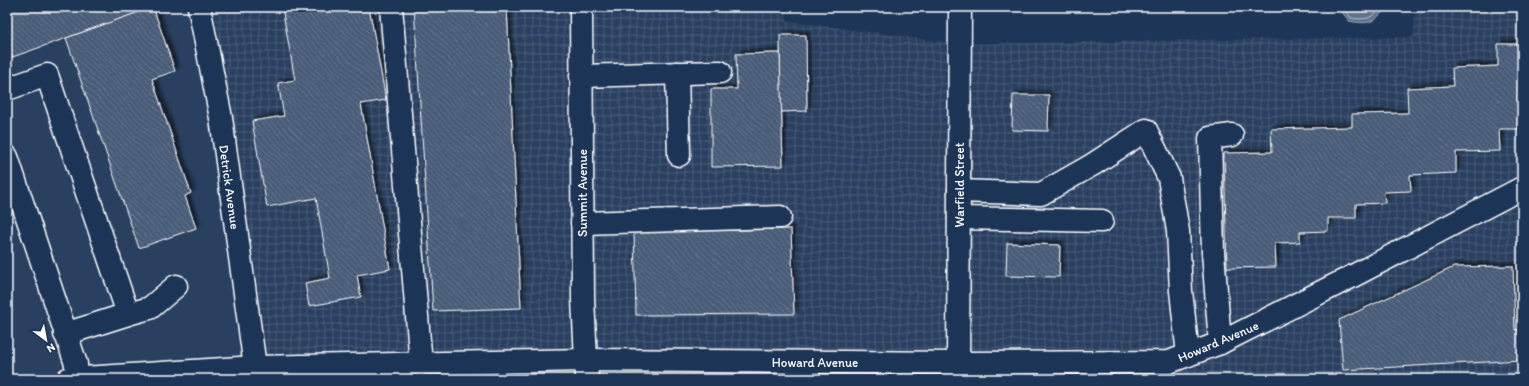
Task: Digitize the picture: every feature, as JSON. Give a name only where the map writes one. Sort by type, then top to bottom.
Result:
[{"type":"street","name":"Detrick Avenue","points":[[199,7],[221,118],[255,367]]},
{"type":"street","points":[[391,7],[421,364]]},
{"type":"street","name":"Summit Avenue","points":[[581,7],[583,299],[587,370]]},
{"type":"street","name":"Warfield Street","points":[[958,363],[960,7]]},
{"type":"street","points":[[581,76],[720,72]]},
{"type":"street","points":[[677,73],[679,155]]},
{"type":"street","points":[[7,89],[47,75],[128,314]]},
{"type":"street","points":[[959,191],[1041,194],[1092,165],[1146,130],[1169,178],[1178,231],[1181,291],[1188,355]]},
{"type":"street","points":[[1220,343],[1213,252],[1210,138],[1232,135]]},
{"type":"street","points":[[7,156],[76,364],[72,379]]},
{"type":"street","name":"Howard Avenue","points":[[72,379],[255,367],[421,364],[587,370],[958,363],[1170,362],[1220,343],[1522,188]]},
{"type":"street","points":[[582,222],[780,217]]},
{"type":"street","points":[[959,218],[1102,221]]},
{"type":"street","points":[[65,334],[150,308],[176,286]]},
{"type":"shaded area","points":[[7,7],[199,7],[1137,362],[1135,379],[7,379]]},
{"type":"shaded area","points":[[199,7],[787,7],[787,21],[959,44],[1413,37],[1415,7],[1522,7],[1522,379],[1135,379],[1137,362],[255,367]]},
{"type":"water","points":[[1338,7],[1387,7],[1375,20],[1362,23],[1349,21]]},
{"type":"building","points":[[7,7],[154,7],[7,59]]},
{"type":"building","points":[[153,7],[175,71],[152,79],[191,193],[185,196],[196,228],[139,248],[66,38]]},
{"type":"building","points":[[282,7],[369,7],[386,100],[361,104],[390,269],[357,275],[361,297],[309,306],[305,283],[330,278],[316,198],[267,207],[252,121],[284,116],[278,83],[295,80]]},
{"type":"building","points":[[414,7],[507,7],[521,308],[433,311]]},
{"type":"building","points":[[780,35],[806,35],[807,111],[781,112]]},
{"type":"building","points":[[1498,44],[1522,44],[1522,129],[1499,129],[1500,151],[1456,152],[1456,173],[1410,175],[1411,191],[1384,192],[1385,203],[1356,204],[1356,218],[1328,218],[1328,231],[1300,232],[1300,242],[1275,243],[1276,267],[1227,268],[1224,153],[1272,152],[1271,129],[1352,127],[1352,114],[1408,113],[1407,88],[1453,86],[1452,68],[1498,66]]},
{"type":"building","points":[[780,53],[783,166],[711,167],[711,89],[737,89],[736,54]]},
{"type":"building","points":[[1013,95],[1049,95],[1048,131],[1012,130]]},
{"type":"building","points":[[791,229],[794,314],[636,315],[634,232]]},
{"type":"building","points":[[1007,243],[1060,245],[1059,277],[1006,276]]},
{"type":"building","points":[[1513,266],[1515,330],[1522,329],[1522,360],[1343,370],[1339,320],[1454,267]]}]
